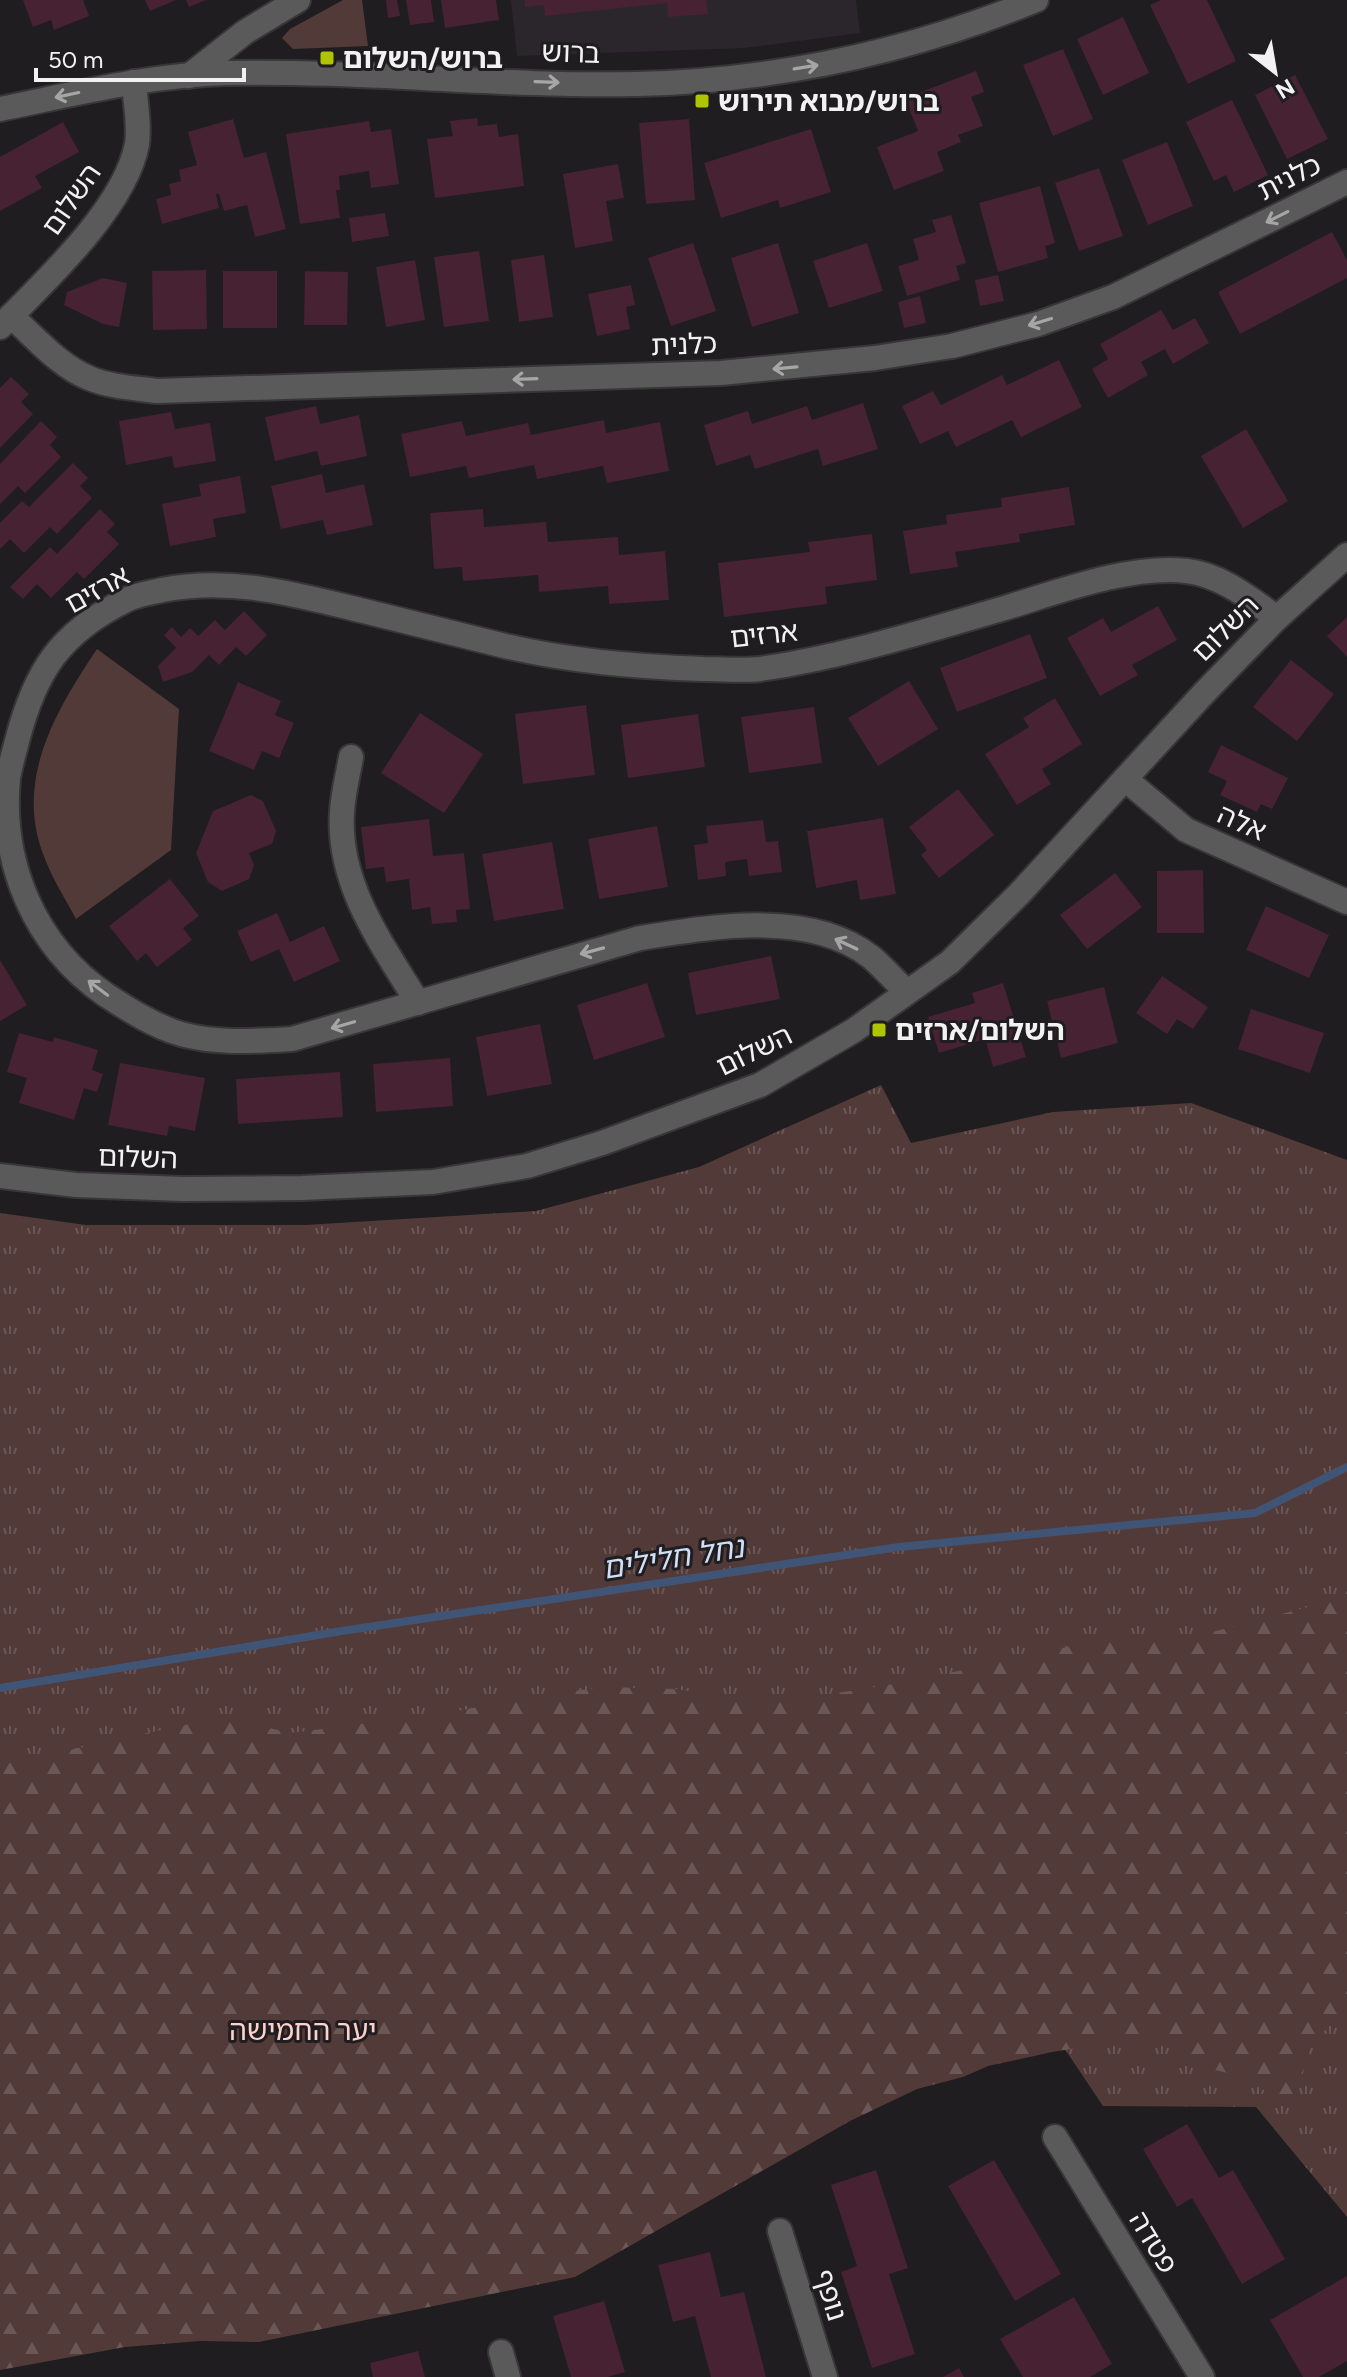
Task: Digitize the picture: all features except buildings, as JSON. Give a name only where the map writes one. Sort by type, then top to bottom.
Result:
[{"type":"street","points":[[189,76],[245,32],[298,0]]},
{"type":"street","name":"ברוש","points":[[0,109],[134,82],[225,73],[637,84],[737,77],[812,67],[892,50],[1036,0]]},
{"type":"street","name":"השלום","points":[[6,321],[86,238],[124,178],[137,143],[134,82]]},
{"type":"street","name":"כלנית","points":[[6,321],[88,378],[157,391],[695,374],[793,367],[952,346],[1038,324],[1113,297],[1347,182]]},
{"type":"street","name":"השלום","points":[[0,1176],[76,1185],[183,1189],[433,1182],[527,1166],[602,1143],[760,1085],[853,1031],[950,962],[1010,903],[1277,618],[1347,555]]},
{"type":"street","name":"ארזים","points":[[907,992],[870,956],[843,941],[811,931],[739,925],[640,938],[292,1039],[238,1042],[180,1034],[135,1014],[92,985],[58,951],[32,918],[14,875],[7,827],[8,779],[22,724],[37,681],[56,650],[89,620],[132,597],[178,587],[229,584],[282,591],[529,651],[582,661],[669,668],[755,670],[824,657],[919,633],[1080,585],[1148,570],[1189,571],[1229,584],[1277,618]]},
{"type":"street","points":[[351,757],[342,812],[344,854],[360,907],[418,1003]]},
{"type":"street","name":"אלה","points":[[1125,779],[1186,830],[1347,902]]},
{"type":"street","name":"פטדה","points":[[1055,2137],[1202,2377]]},
{"type":"street","name":"נופף","points":[[780,2231],[825,2377]]},
{"type":"street","points":[[501,2352],[508,2377]]},
{"type":"shaded area","points":[[511,0],[856,0],[860,33],[744,48],[517,56]]},
{"type":"green space","points":[[343,0],[362,0],[368,46],[293,49],[282,38],[290,29]]},
{"type":"green space","points":[[97,649],[179,709],[171,850],[76,919],[45,859],[36,830],[36,775],[54,723]]},
{"type":"green space","points":[[881,1085],[911,1143],[1053,1112],[1191,1103],[1347,1160],[1347,1618],[854,1714],[0,1776],[0,1213],[86,1225],[305,1225],[536,1211],[699,1167]]},
{"type":"green space","name":"יער החמישה","points":[[1347,1590],[1347,2009],[1311,2044],[1295,2102],[1240,2078],[1205,2069],[1191,2054],[1184,2037],[1167,2033],[1052,2052],[988,2066],[963,2077],[917,2089],[850,2121],[575,2277],[259,2342],[200,2341],[125,2347],[0,2370],[0,1765],[222,1717],[291,1733],[446,1713],[604,1687],[675,1689],[759,1702],[831,1694],[913,1681],[1071,1646],[1205,1634],[1319,1604]]},
{"type":"green space","points":[[1347,1994],[1347,2217],[1256,2107],[1103,2106],[1042,2015]]},
{"type":"waterway","name":"נחל חלילים","points":[[0,1688],[342,1631],[899,1547],[1255,1513],[1347,1467]]},
{"type":"place","name":"ברוש/השלום","points":[[327,58]]},
{"type":"place","name":"ברוש/מבוא תירוש","points":[[702,101]]},
{"type":"place","name":"השלום/ארזים","points":[[879,1030]]}]
